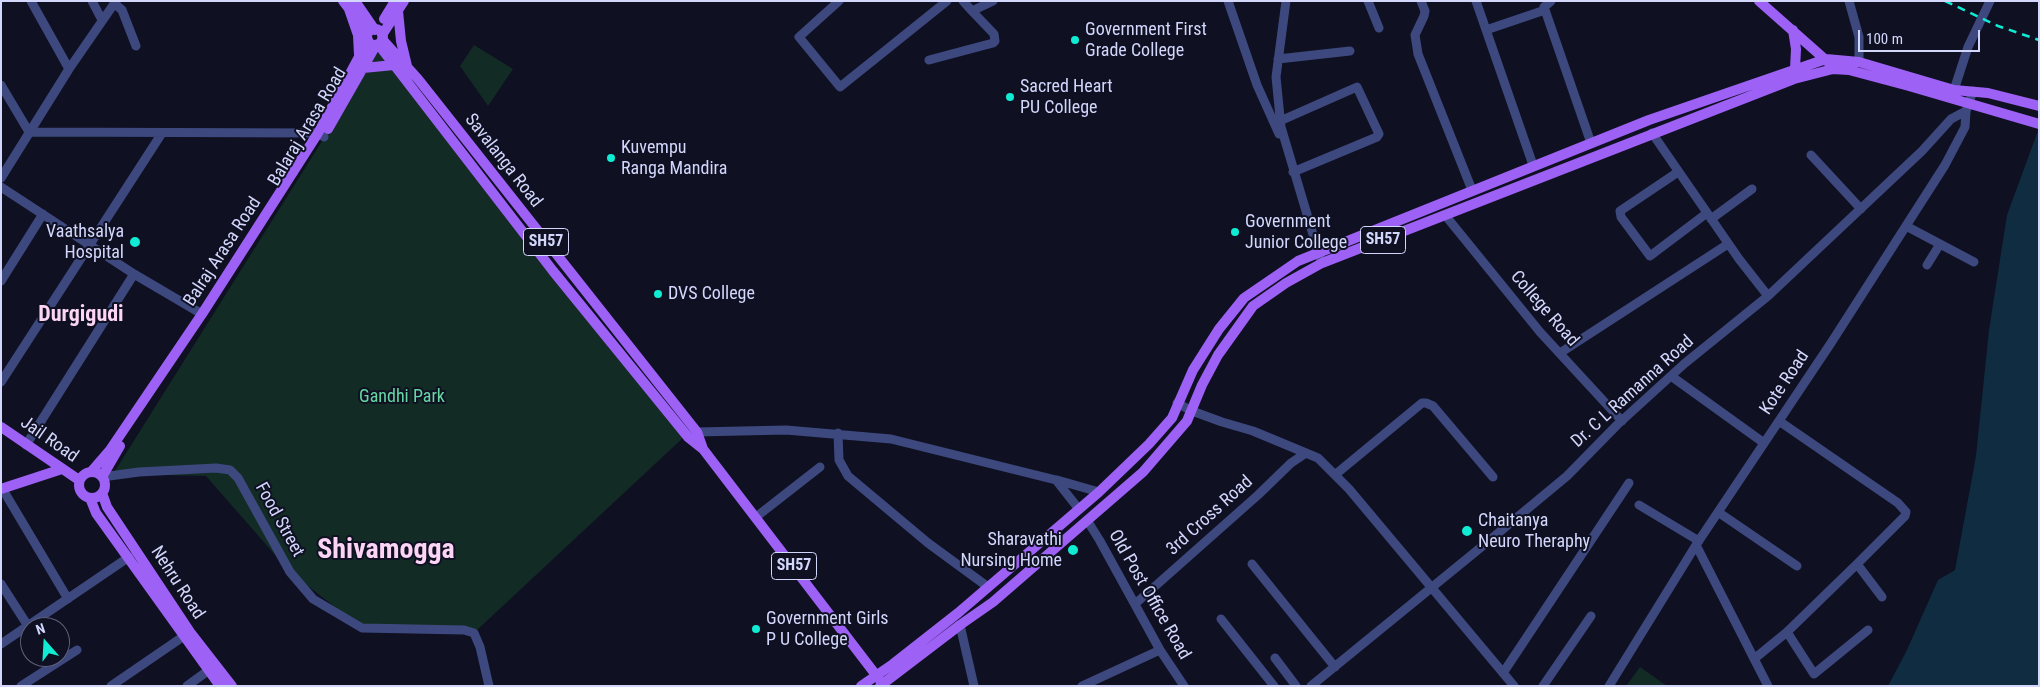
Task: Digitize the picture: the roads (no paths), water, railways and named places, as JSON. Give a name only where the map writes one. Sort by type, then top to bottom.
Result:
[{"type":"main road","name":"Balaraj Arasa Road","points":[[102,476],[134,425],[208,318],[363,68],[376,37],[397,6],[404,1]]},
{"type":"main road","points":[[1759,1],[1826,59],[1833,69]]},
{"type":"main road","points":[[349,4],[357,30],[360,56]]},
{"type":"main road","name":"Savalanga Road","points":[[349,4],[554,271],[693,435]]},
{"type":"main road","points":[[397,6],[401,41],[407,67]]},
{"type":"main road","points":[[1793,30],[1796,49],[1795,69]]},
{"type":"main road","name":"Savalanga Road","points":[[376,37],[407,67],[693,435],[882,685]]},
{"type":"main road","name":"Balraj Arasa Road","points":[[90,472],[110,450],[321,135],[360,56],[376,37]]},
{"type":"main road","name":"SH57","points":[[876,675],[988,587],[1098,492],[1149,444],[1172,418],[1193,370],[1219,329],[1244,298],[1298,261],[1649,120],[1826,59],[1859,62],[1954,90],[2001,95],[2038,105]]},
{"type":"main road","points":[[363,68],[394,65]]},
{"type":"main road","name":"SH57","points":[[882,685],[994,602],[1143,472],[1188,422],[1218,355],[1253,306],[1286,283],[1322,263],[1794,79],[1833,69],[1849,70],[1967,107],[2039,124]]},
{"type":"main road","name":"Jail Road","points":[[1,427],[79,480]]},
{"type":"main road","points":[[2,488],[62,469]]},
{"type":"main road","points":[[90,472],[95,472],[102,476],[105,485],[99,496],[90,498],[81,492],[79,480],[90,472]]},
{"type":"main road","name":"Nehru Road","points":[[102,493],[108,507],[190,632],[232,686]]},
{"type":"main road","name":"Nehru Road","points":[[90,498],[96,513],[220,686]]},
{"type":"main road","points":[[861,686],[876,675]]},
{"type":"street","points":[[31,1],[69,69]]},
{"type":"street","points":[[92,1],[102,20]]},
{"type":"street","points":[[840,1],[799,37],[840,87],[947,1]]},
{"type":"street","points":[[929,60],[995,41],[994,34],[963,1]]},
{"type":"street","points":[[972,11],[992,1]]},
{"type":"street","points":[[1228,1],[1257,85],[1289,155]]},
{"type":"street","points":[[1286,1],[1276,77],[1280,121],[1293,172],[1322,263]]},
{"type":"street","points":[[1368,1],[1379,28]]},
{"type":"street","points":[[1421,1],[1425,11],[1415,35],[1416,47],[1472,190]]},
{"type":"street","points":[[1476,1],[1533,165]]},
{"type":"street","points":[[1551,1],[1544,5],[1544,10],[1591,143]]},
{"type":"street","points":[[1849,1],[1859,37],[1859,62]]},
{"type":"street","points":[[1954,90],[1968,47],[1990,1]]},
{"type":"street","points":[[1,178],[28,132],[115,2],[122,10],[136,46]]},
{"type":"street","points":[[1486,30],[1544,10]]},
{"type":"street","points":[[1278,59],[1350,51]]},
{"type":"street","points":[[1,85],[28,132]]},
{"type":"street","points":[[1280,121],[1357,87],[1379,134],[1377,137],[1293,172]]},
{"type":"street","name":"Kote Road","points":[[1609,686],[1698,543],[1906,226],[1958,143],[1965,127],[1967,107],[1973,91]]},
{"type":"street","name":"Dr. C L Ramanna Road","points":[[1311,686],[1567,476],[1622,421],[1671,376],[1768,296],[1922,151],[1951,119],[1967,107]]},
{"type":"street","points":[[28,132],[321,135]]},
{"type":"street","points":[[1,382],[162,133]]},
{"type":"street","points":[[1652,133],[1728,244],[1768,296]]},
{"type":"street","points":[[1811,155],[1861,209]]},
{"type":"street","points":[[1678,172],[1620,211],[1621,217],[1650,256],[1752,189]]},
{"type":"street","points":[[1,187],[134,274],[202,314]]},
{"type":"street","points":[[1,281],[43,214]]},
{"type":"street","name":"College Road","points":[[1445,215],[1560,353],[1622,421]]},
{"type":"street","points":[[1906,226],[1974,262]]},
{"type":"street","points":[[1560,353],[1728,244]]},
{"type":"street","points":[[1927,265],[1940,244]]},
{"type":"street","points":[[26,445],[134,274]]},
{"type":"street","points":[[1671,376],[1764,443]]},
{"type":"street","points":[[1177,403],[1192,411],[1252,431],[1318,458],[1336,474],[1514,686]]},
{"type":"street","points":[[1336,474],[1422,403],[1426,403],[1432,406],[1494,477]]},
{"type":"street","points":[[1754,659],[1787,632],[1905,516],[1906,512],[1898,504],[1779,421]]},
{"type":"street","points":[[693,435],[786,430],[891,439],[1098,492]]},
{"type":"street","points":[[838,433],[839,460],[848,476],[928,543],[988,587]]},
{"type":"street","name":"3rd Cross Road","points":[[1135,604],[1258,495],[1291,463],[1306,453]]},
{"type":"street","points":[[756,517],[820,467]]},
{"type":"street","name":"Food Street","points":[[102,476],[216,468],[230,470],[238,478],[290,572],[313,599],[362,628],[464,630],[474,633],[480,647],[489,686]]},
{"type":"street","points":[[1056,480],[1078,508]]},
{"type":"street","points":[[1503,673],[1629,482]]},
{"type":"street","points":[[2,488],[68,599]]},
{"type":"street","points":[[1639,505],[1698,543],[1768,686]]},
{"type":"street","points":[[1718,512],[1797,566]]},
{"type":"street","name":"Old Post Office Road","points":[[1087,520],[1160,650],[1184,686]]},
{"type":"street","points":[[41,617],[129,557]]},
{"type":"street","points":[[1252,564],[1335,666]]},
{"type":"street","points":[[1857,564],[1882,597]]},
{"type":"street","points":[[1,584],[22,617]]},
{"type":"street","points":[[1543,686],[1591,616]]},
{"type":"street","points":[[1221,619],[1274,686]]},
{"type":"street","points":[[960,626],[974,686]]},
{"type":"street","points":[[1787,632],[1814,674],[1868,630]]},
{"type":"street","points":[[1,644],[20,631]]},
{"type":"street","points":[[111,686],[184,636]]},
{"type":"street","points":[[22,686],[78,650]]},
{"type":"street","points":[[1082,686],[1095,683],[1160,650]]},
{"type":"street","points":[[1275,658],[1296,686]]},
{"type":"street","points":[[187,686],[209,670]]},
{"type":"water","points":[[2039,128],[2039,686],[1888,686],[1906,652],[1938,580],[1955,570],[1976,456],[1989,330],[2007,215]]},
{"type":"railway","points":[[1945,1],[1998,26],[2039,40]]},
{"type":"place","name":"Government First Grade College","points":[[1075,40]]},
{"type":"place","name":"Sacred Heart PU College","points":[[1010,97]]},
{"type":"place","name":"Kuvempu Ranga Mandira","points":[[611,158]]},
{"type":"place","name":"Government Junior College","points":[[1235,232]]},
{"type":"place","name":"Vaathsalya Hospital","points":[[135,242]]},
{"type":"place","name":"DVS College","points":[[658,294]]},
{"type":"place","name":"Chaitanya Neuro Theraphy","points":[[1467,531]]},
{"type":"place","name":"Sharavathi Nursing Home","points":[[1073,550]]},
{"type":"place","name":"Government Girls P U College","points":[[756,629]]},
{"type":"district","name":"Durgigudi","points":[[81,315]]},
{"type":"district","name":"Shivamogga","points":[[386,551]]},
{"type":"park label","name":"Gandhi Park","points":[[402,397]]}]
